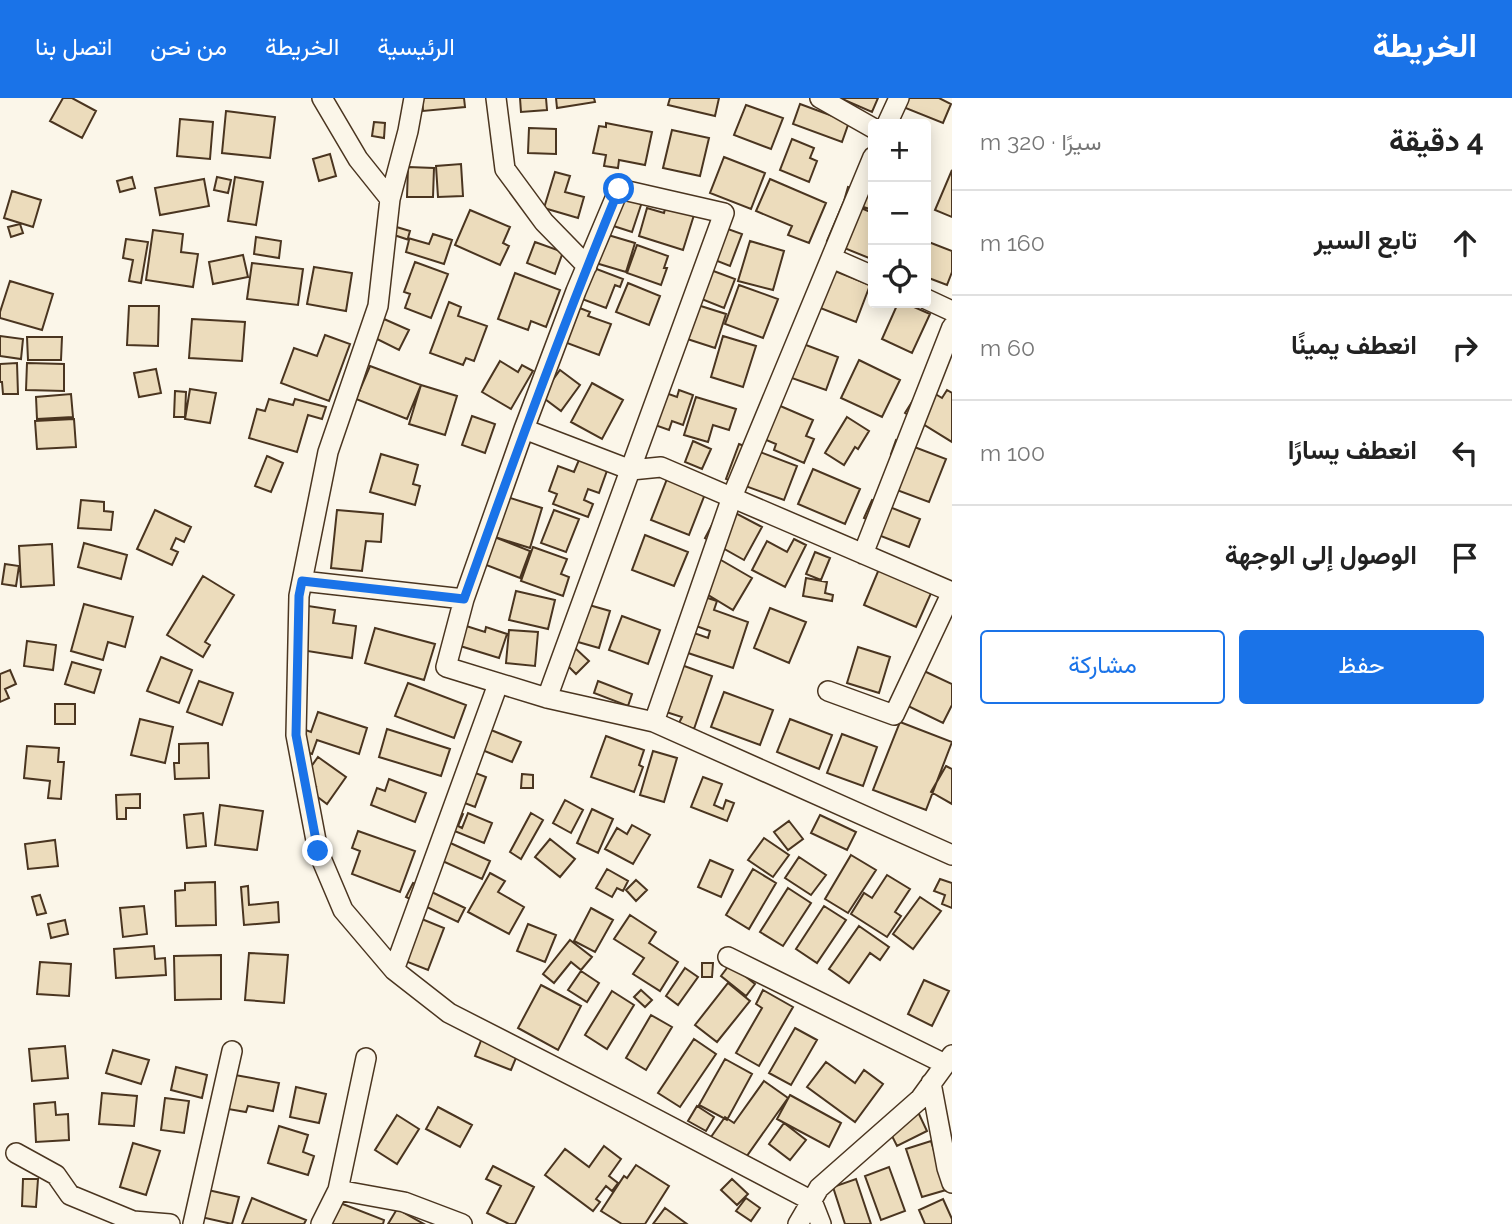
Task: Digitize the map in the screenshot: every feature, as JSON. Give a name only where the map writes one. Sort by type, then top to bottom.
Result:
[{"type":"street","points":[[322,98],[358,159],[390,199]]},
{"type":"street","points":[[414,98],[390,199],[378,306],[328,452],[299,596],[296,735],[318,851],[343,910],[394,970],[449,1013],[812,1201],[821,1224]]},
{"type":"street","points":[[496,98],[505,169],[544,222],[587,266]]},
{"type":"street","points":[[820,98],[868,125]]},
{"type":"street","points":[[889,119],[899,98]]},
{"type":"street","points":[[654,722],[732,497],[868,169]]},
{"type":"street","points":[[547,698],[724,213],[619,189],[524,429],[464,599],[446,667],[547,698],[654,722],[952,855]]},
{"type":"street","points":[[832,258],[868,274]]},
{"type":"street","points":[[931,301],[952,311]]},
{"type":"street","points":[[863,554],[952,327]]},
{"type":"street","points":[[524,429],[631,470],[662,467],[952,592],[894,715],[828,691]]},
{"type":"street","points":[[302,581],[464,599]]},
{"type":"street","points":[[394,970],[498,684]]},
{"type":"street","points":[[728,957],[949,1059],[920,1099],[819,1188],[798,1224]]},
{"type":"street","points":[[193,1224],[232,1051]]},
{"type":"street","points":[[321,1224],[338,1191],[366,1058]]},
{"type":"street","points":[[931,1083],[952,1183]]},
{"type":"street","points":[[16,1153],[56,1175],[70,1195],[133,1221],[170,1224]]},
{"type":"street","points":[[338,1191],[404,1202],[461,1224]]},
{"type":"building","points":[[63,98],[72,98],[96,111],[82,138],[50,121]]},
{"type":"building","points":[[422,98],[464,98],[465,107],[423,111]]},
{"type":"building","points":[[520,98],[546,98],[547,110],[521,112]]},
{"type":"building","points":[[556,98],[594,98],[595,102],[557,108]]},
{"type":"building","points":[[670,98],[719,98],[715,116],[668,105]]},
{"type":"building","points":[[840,98],[878,98],[872,112]]},
{"type":"building","points":[[900,98],[939,98],[951,104],[943,123],[898,105]]},
{"type":"building","points":[[800,104],[849,122],[842,142],[793,124]]},
{"type":"building","points":[[746,105],[783,118],[771,149],[734,135]]},
{"type":"building","points":[[226,111],[275,117],[270,158],[222,153]]},
{"type":"building","points":[[180,119],[213,122],[210,159],[177,156]]},
{"type":"building","points":[[374,122],[385,123],[384,138],[372,136]]},
{"type":"building","points":[[606,123],[652,132],[645,165],[619,160],[618,168],[604,166],[606,155],[593,153],[599,126],[606,127]]},
{"type":"building","points":[[529,128],[556,129],[556,154],[528,153]]},
{"type":"building","points":[[672,130],[709,138],[700,176],[663,168]]},
{"type":"building","points":[[792,139],[814,148],[810,158],[817,161],[809,182],[780,170]]},
{"type":"building","points":[[330,154],[336,176],[319,181],[313,159]]},
{"type":"building","points":[[724,157],[765,173],[751,209],[710,193]]},
{"type":"building","points":[[461,164],[463,196],[438,197],[436,166]]},
{"type":"building","points":[[408,167],[434,168],[433,197],[407,197]]},
{"type":"building","points":[[952,170],[952,217],[935,210]]},
{"type":"building","points":[[555,172],[570,176],[565,192],[584,197],[578,218],[544,208]]},
{"type":"building","points":[[132,177],[135,188],[120,192],[117,181]]},
{"type":"building","points":[[217,177],[231,180],[228,193],[214,190]]},
{"type":"building","points":[[235,177],[263,182],[256,225],[228,221]]},
{"type":"building","points":[[204,179],[209,206],[160,215],[155,188]]},
{"type":"building","points":[[770,179],[826,203],[809,243],[788,235],[792,226],[756,211]]},
{"type":"building","points":[[848,187],[868,193],[868,208],[844,201]]},
{"type":"building","points":[[12,191],[41,200],[33,227],[4,218]]},
{"type":"building","points":[[608,191],[642,202],[632,232],[598,221]]},
{"type":"building","points":[[844,201],[868,211],[868,258],[827,241]]},
{"type":"building","points":[[666,206],[694,215],[683,250],[639,236],[647,208],[664,213]]},
{"type":"building","points":[[470,210],[510,227],[503,243],[509,246],[500,265],[455,245]]},
{"type":"building","points":[[20,224],[23,233],[11,237],[8,227]]},
{"type":"building","points":[[714,224],[742,234],[730,266],[702,255]]},
{"type":"building","points":[[393,226],[410,231],[408,238],[429,244],[433,234],[452,240],[444,264],[406,252],[409,240],[391,234]]},
{"type":"building","points":[[153,230],[183,234],[181,252],[198,254],[193,287],[146,280]]},
{"type":"building","points":[[598,232],[635,243],[626,272],[589,261]]},
{"type":"building","points":[[256,237],[281,241],[279,258],[254,254]]},
{"type":"building","points":[[126,239],[148,242],[141,283],[129,281],[133,260],[123,258]]},
{"type":"building","points":[[750,241],[784,251],[773,290],[738,281]]},
{"type":"building","points":[[535,242],[563,252],[555,274],[527,263]]},
{"type":"building","points":[[931,243],[952,251],[952,272],[947,285],[931,279]]},
{"type":"building","points":[[637,245],[668,256],[661,285],[627,273]]},
{"type":"building","points":[[243,255],[248,277],[213,284],[209,262]]},
{"type":"building","points":[[415,262],[448,274],[431,318],[405,308],[410,294],[404,292]]},
{"type":"building","points":[[252,263],[303,269],[298,305],[247,299]]},
{"type":"building","points":[[586,265],[623,279],[620,287],[615,285],[606,308],[574,296]]},
{"type":"building","points":[[820,265],[868,284],[856,322],[805,302]]},
{"type":"building","points":[[700,266],[735,279],[724,308],[689,294]]},
{"type":"building","points":[[314,267],[352,273],[346,311],[307,304]]},
{"type":"building","points":[[515,273],[560,290],[546,327],[531,321],[528,330],[498,319]]},
{"type":"building","points":[[10,281],[53,294],[42,330],[0,318]]},
{"type":"building","points":[[628,283],[660,296],[649,325],[616,312]]},
{"type":"building","points":[[739,285],[778,299],[763,338],[725,324]]},
{"type":"building","points":[[685,301],[726,314],[715,348],[675,335]]},
{"type":"building","points":[[449,302],[461,307],[458,316],[487,326],[474,361],[466,358],[463,365],[430,353]]},
{"type":"building","points":[[572,305],[590,312],[588,316],[611,324],[599,355],[559,340]]},
{"type":"building","points":[[129,306],[159,306],[158,346],[127,345]]},
{"type":"building","points":[[896,308],[916,308],[930,314],[912,353],[882,339]]},
{"type":"building","points":[[192,319],[245,322],[242,361],[189,358]]},
{"type":"building","points":[[384,319],[409,330],[399,350],[375,338]]},
{"type":"building","points":[[325,335],[350,344],[329,401],[281,383],[294,348],[317,356]]},
{"type":"building","points":[[0,336],[23,339],[21,359],[0,356]]},
{"type":"building","points":[[723,336],[756,346],[743,387],[711,377]]},
{"type":"building","points":[[27,337],[62,337],[61,360],[28,360]]},
{"type":"building","points":[[798,342],[838,357],[826,390],[786,376]]},
{"type":"building","points":[[859,360],[900,380],[882,417],[841,398]]},
{"type":"building","points":[[500,361],[518,372],[522,365],[533,371],[511,409],[482,392]]},
{"type":"building","points":[[17,363],[18,394],[3,394],[0,364]]},
{"type":"building","points":[[27,363],[64,364],[64,391],[26,390]]},
{"type":"building","points":[[370,366],[421,385],[407,419],[356,399]]},
{"type":"building","points":[[156,369],[161,393],[139,397],[134,373]]},
{"type":"building","points":[[560,370],[580,385],[561,411],[541,396]]},
{"type":"building","points":[[592,383],[623,400],[602,439],[571,422]]},
{"type":"building","points":[[421,385],[457,396],[445,435],[409,424]]},
{"type":"building","points":[[922,386],[942,398],[947,390],[952,393],[952,442],[905,413]]},
{"type":"building","points":[[190,389],[216,393],[210,423],[185,419]]},
{"type":"building","points":[[679,390],[693,395],[683,425],[672,421],[669,430],[652,424],[663,392],[677,397]]},
{"type":"building","points":[[175,391],[186,392],[185,417],[174,417]]},
{"type":"building","points":[[71,394],[73,417],[37,419],[36,397]]},
{"type":"building","points":[[696,397],[736,409],[729,430],[713,425],[708,442],[684,435]]},
{"type":"building","points":[[269,399],[293,405],[295,399],[326,407],[322,419],[308,415],[297,452],[249,438],[257,409],[265,411]]},
{"type":"building","points":[[764,399],[813,420],[806,436],[814,439],[804,463],[774,450],[776,444],[750,433]]},
{"type":"building","points":[[472,416],[495,424],[485,453],[462,445]]},
{"type":"building","points":[[847,417],[869,431],[844,465],[825,453]]},
{"type":"building","points":[[74,419],[76,447],[37,449],[35,421]]},
{"type":"building","points":[[896,440],[946,459],[929,502],[886,486],[897,457],[891,454]]},
{"type":"building","points":[[693,441],[711,449],[702,469],[685,462]]},
{"type":"building","points":[[739,444],[797,466],[784,500],[726,479]]},
{"type":"building","points":[[381,454],[418,465],[413,484],[420,486],[415,505],[370,492]]},
{"type":"building","points":[[581,455],[609,465],[599,493],[588,489],[584,500],[593,504],[588,517],[553,504],[557,494],[549,491],[558,466],[574,472]]},
{"type":"building","points":[[267,456],[283,463],[271,492],[255,486]]},
{"type":"building","points":[[813,469],[860,489],[845,524],[798,504]]},
{"type":"building","points":[[667,479],[705,494],[689,535],[651,520]]},
{"type":"building","points":[[507,497],[542,508],[530,548],[495,537]]},
{"type":"building","points":[[81,500],[104,502],[104,511],[113,512],[111,530],[78,528]]},
{"type":"building","points":[[872,500],[920,519],[909,547],[868,531],[872,521],[864,518]]},
{"type":"building","points":[[722,506],[762,527],[744,560],[705,538]]},
{"type":"building","points":[[155,510],[191,527],[184,542],[176,538],[171,549],[178,552],[172,565],[137,549]]},
{"type":"building","points":[[337,510],[383,514],[381,542],[366,541],[362,571],[331,568]]},
{"type":"building","points":[[554,510],[579,519],[566,552],[541,543]]},
{"type":"building","points":[[645,535],[688,552],[674,586],[632,570]]},
{"type":"building","points":[[492,536],[530,551],[520,578],[481,563]]},
{"type":"building","points":[[794,539],[806,545],[785,587],[752,570],[767,541],[787,552]]},
{"type":"building","points":[[84,543],[127,555],[121,579],[78,567]]},
{"type":"building","points":[[52,544],[54,585],[21,587],[19,546]]},
{"type":"building","points":[[533,547],[567,559],[561,574],[569,577],[563,596],[521,581]]},
{"type":"building","points":[[815,552],[830,558],[821,580],[806,574]]},
{"type":"building","points":[[714,556],[752,578],[733,610],[695,587]]},
{"type":"building","points":[[5,564],[19,566],[16,586],[2,584]]},
{"type":"building","points":[[879,569],[932,591],[916,627],[864,605]]},
{"type":"building","points":[[203,576],[234,595],[205,642],[210,645],[203,657],[167,635]]},
{"type":"building","points":[[806,578],[827,582],[825,593],[833,595],[832,601],[803,596]]},
{"type":"building","points":[[516,591],[555,600],[548,629],[509,620]]},
{"type":"building","points":[[692,593],[717,601],[714,610],[748,622],[733,668],[670,647],[677,627],[708,638],[710,631],[682,621]]},
{"type":"building","points":[[582,603],[610,611],[599,648],[571,640]]},
{"type":"building","points":[[84,604],[133,617],[125,647],[108,642],[103,660],[71,651]]},
{"type":"building","points":[[308,606],[335,610],[333,623],[356,626],[352,658],[301,650]]},
{"type":"building","points":[[770,608],[806,622],[789,663],[754,648]]},
{"type":"building","points":[[622,616],[660,630],[648,664],[609,650]]},
{"type":"building","points":[[463,625],[485,632],[486,627],[507,634],[499,658],[457,645]]},
{"type":"building","points":[[375,628],[435,644],[424,680],[365,663]]},
{"type":"building","points":[[509,630],[538,632],[535,666],[506,663]]},
{"type":"building","points":[[27,641],[56,645],[53,670],[24,666]]},
{"type":"building","points":[[858,647],[890,657],[879,693],[847,683]]},
{"type":"building","points":[[575,648],[589,661],[576,674],[563,661]]},
{"type":"building","points":[[161,657],[192,670],[179,703],[147,691]]},
{"type":"building","points":[[72,662],[101,670],[94,693],[65,684]]},
{"type":"building","points":[[676,663],[712,676],[694,729],[679,723],[682,717],[660,710]]},
{"type":"building","points":[[10,670],[16,684],[5,689],[9,698],[0,702],[0,674]]},
{"type":"building","points":[[924,671],[952,684],[952,705],[943,723],[908,706]]},
{"type":"building","points":[[199,681],[233,693],[222,725],[187,712]]},
{"type":"building","points":[[598,681],[632,694],[628,706],[594,693]]},
{"type":"building","points":[[408,683],[466,705],[454,738],[395,716]]},
{"type":"building","points":[[724,692],[773,710],[760,745],[711,727]]},
{"type":"building","points":[[55,704],[75,704],[75,724],[55,724]]},
{"type":"building","points":[[318,712],[367,728],[359,754],[317,740],[312,754],[293,748],[300,728],[311,732]]},
{"type":"building","points":[[140,719],[173,727],[165,763],[131,755]]},
{"type":"building","points":[[790,719],[832,735],[819,769],[777,752]]},
{"type":"building","points":[[900,722],[952,742],[926,810],[873,790]]},
{"type":"building","points":[[486,728],[521,742],[512,762],[477,748]]},
{"type":"building","points":[[387,729],[450,749],[441,776],[379,757]]},
{"type":"building","points":[[842,734],[877,747],[863,786],[827,773]]},
{"type":"building","points":[[606,736],[644,750],[639,765],[643,767],[634,792],[591,777]]},
{"type":"building","points":[[208,743],[209,778],[175,779],[174,763],[179,763],[179,744]]},
{"type":"building","points":[[27,746],[59,748],[58,762],[64,762],[61,799],[48,798],[50,781],[24,778]]},
{"type":"building","points":[[653,751],[677,758],[664,802],[640,795]]},
{"type":"building","points":[[318,757],[346,777],[327,804],[311,792],[316,787],[303,778]]},
{"type":"building","points":[[946,766],[952,769],[952,804],[931,792]]},
{"type":"building","points":[[465,769],[486,777],[475,807],[454,799]]},
{"type":"building","points":[[522,774],[533,775],[533,788],[521,788]]},
{"type":"building","points":[[703,777],[722,784],[714,805],[723,809],[726,800],[734,803],[727,821],[691,807]]},
{"type":"building","points":[[389,779],[426,793],[415,822],[371,805],[377,788],[385,791]]},
{"type":"building","points":[[140,794],[140,808],[126,808],[126,819],[117,819],[116,795]]},
{"type":"building","points":[[565,800],[583,810],[571,833],[553,823]]},
{"type":"building","points":[[220,805],[263,811],[257,850],[215,845]]},
{"type":"building","points":[[592,809],[613,819],[598,853],[577,843]]},
{"type":"building","points":[[454,811],[463,814],[458,826],[462,828],[468,813],[492,823],[484,843],[447,828]]},
{"type":"building","points":[[203,813],[206,846],[187,848],[184,815]]},
{"type":"building","points":[[531,813],[543,820],[521,859],[510,852]]},
{"type":"building","points":[[820,815],[856,832],[847,850],[811,833]]},
{"type":"building","points":[[789,821],[803,839],[788,850],[774,832]]},
{"type":"building","points":[[632,825],[650,835],[633,864],[605,849],[617,828],[627,834]]},
{"type":"building","points":[[358,831],[415,851],[400,892],[352,874],[360,851],[352,848]]},
{"type":"building","points":[[764,838],[789,855],[773,877],[748,860]]},
{"type":"building","points":[[550,839],[575,859],[560,877],[535,857]]},
{"type":"building","points":[[55,840],[58,866],[28,869],[25,844]]},
{"type":"building","points":[[446,841],[490,861],[482,879],[438,859]]},
{"type":"building","points":[[851,855],[876,870],[848,913],[825,899]]},
{"type":"building","points":[[799,857],[826,875],[811,895],[785,878]]},
{"type":"building","points":[[710,860],[733,870],[721,897],[698,887]]},
{"type":"building","points":[[607,869],[628,881],[623,891],[617,888],[612,897],[596,888]]},
{"type":"building","points":[[753,869],[776,883],[749,929],[726,915]]},
{"type":"building","points":[[490,873],[505,881],[498,892],[524,907],[509,934],[468,912]]},
{"type":"building","points":[[887,875],[910,889],[895,912],[901,916],[887,937],[851,914],[864,893],[872,898]]},
{"type":"building","points":[[940,879],[952,883],[952,908],[942,904],[945,895],[934,891]]},
{"type":"building","points":[[636,880],[647,890],[636,901],[626,890]]},
{"type":"building","points":[[215,882],[216,925],[176,926],[175,891],[185,890],[185,883]]},
{"type":"building","points":[[413,883],[465,908],[458,922],[406,897]]},
{"type":"building","points":[[248,886],[249,905],[278,902],[279,922],[244,925],[241,887]]},
{"type":"building","points":[[788,888],[811,903],[783,946],[760,932]]},
{"type":"building","points":[[40,895],[46,913],[37,915],[32,897]]},
{"type":"building","points":[[920,897],[941,911],[913,949],[893,934]]},
{"type":"building","points":[[144,906],[147,934],[123,937],[120,908]]},
{"type":"building","points":[[824,906],[846,920],[817,963],[796,949]]},
{"type":"building","points":[[591,908],[613,920],[595,952],[574,941]]},
{"type":"building","points":[[407,913],[444,928],[428,970],[390,955]]},
{"type":"building","points":[[630,915],[656,932],[649,943],[678,962],[660,991],[633,974],[644,958],[614,939]]},
{"type":"building","points":[[65,920],[68,934],[51,938],[48,924]]},
{"type":"building","points":[[528,924],[556,935],[545,962],[517,951]]},
{"type":"building","points":[[859,926],[889,947],[880,960],[870,953],[849,983],[829,969]]},
{"type":"building","points":[[570,940],[592,957],[581,970],[571,962],[554,983],[543,974]]},
{"type":"building","points":[[154,946],[155,959],[165,958],[166,975],[116,978],[114,949]]},
{"type":"building","points":[[249,953],[288,955],[284,1003],[245,1000]]},
{"type":"building","points":[[221,955],[221,999],[175,1000],[174,956]]},
{"type":"building","points":[[40,962],[71,964],[69,996],[37,994]]},
{"type":"building","points":[[702,963],[713,963],[712,977],[702,977]]},
{"type":"building","points":[[730,964],[755,984],[746,996],[721,976]]},
{"type":"building","points":[[685,968],[698,977],[678,1005],[666,996]]},
{"type":"building","points":[[581,971],[599,983],[587,1002],[568,990]]},
{"type":"building","points":[[924,980],[949,991],[932,1026],[908,1014]]},
{"type":"building","points":[[728,983],[750,1001],[717,1042],[695,1025]]},
{"type":"building","points":[[541,985],[581,1006],[558,1050],[518,1028]]},
{"type":"building","points":[[641,990],[652,1000],[645,1007],[634,997]]},
{"type":"building","points":[[763,990],[793,1007],[759,1066],[736,1053],[762,1008],[756,1004]]},
{"type":"building","points":[[612,991],[634,1005],[607,1049],[585,1035]]},
{"type":"building","points":[[651,1015],[672,1027],[646,1070],[626,1058]]},
{"type":"building","points":[[795,1028],[817,1040],[791,1085],[769,1073]]},
{"type":"building","points":[[482,1038],[518,1053],[511,1070],[475,1056]]},
{"type":"building","points":[[694,1039],[716,1054],[680,1107],[658,1093]]},
{"type":"building","points":[[65,1046],[68,1078],[32,1081],[29,1049]]},
{"type":"building","points":[[113,1050],[149,1060],[141,1084],[106,1073]]},
{"type":"building","points":[[725,1059],[752,1074],[727,1120],[699,1105]]},
{"type":"building","points":[[826,1062],[855,1083],[864,1070],[883,1084],[855,1122],[807,1087]]},
{"type":"building","points":[[176,1067],[207,1075],[202,1098],[171,1090]]},
{"type":"building","points":[[235,1075],[279,1083],[273,1111],[248,1106],[246,1112],[228,1109]]},
{"type":"building","points":[[764,1081],[788,1098],[744,1160],[711,1137],[725,1117],[734,1123]]},
{"type":"building","points":[[296,1087],[326,1094],[319,1123],[290,1117]]},
{"type":"building","points":[[102,1093],[137,1096],[134,1126],[99,1124]]},
{"type":"building","points":[[790,1095],[841,1123],[829,1147],[777,1119]]},
{"type":"building","points":[[165,1098],[189,1101],[184,1133],[161,1130]]},
{"type":"building","points":[[55,1102],[56,1115],[68,1114],[69,1140],[36,1142],[34,1104]]},
{"type":"building","points":[[697,1106],[714,1117],[706,1131],[688,1121]]},
{"type":"building","points":[[438,1107],[472,1125],[460,1147],[426,1129]]},
{"type":"building","points":[[918,1112],[927,1131],[897,1146],[887,1126]]},
{"type":"building","points":[[397,1115],[419,1129],[397,1164],[375,1150]]},
{"type":"building","points":[[784,1123],[806,1140],[790,1160],[769,1144]]},
{"type":"building","points":[[279,1126],[308,1135],[303,1152],[314,1156],[308,1175],[268,1163]]},
{"type":"building","points":[[931,1141],[946,1190],[922,1197],[906,1149]]},
{"type":"building","points":[[133,1143],[160,1151],[146,1195],[120,1187]]},
{"type":"building","points":[[604,1146],[621,1159],[609,1176],[618,1183],[612,1191],[606,1186],[596,1199],[600,1202],[593,1211],[545,1175],[565,1149],[589,1167]]},
{"type":"building","points":[[636,1165],[669,1186],[645,1224],[622,1224],[601,1211],[624,1176],[627,1178]]},
{"type":"building","points":[[493,1166],[534,1187],[515,1224],[509,1224],[487,1213],[501,1186],[486,1179]]},
{"type":"building","points":[[889,1167],[905,1211],[881,1220],[865,1176]]},
{"type":"building","points":[[23,1179],[38,1179],[36,1207],[22,1206]]},
{"type":"building","points":[[732,1179],[748,1194],[737,1205],[721,1190]]},
{"type":"building","points":[[856,1179],[871,1224],[845,1224],[833,1187]]},
{"type":"building","points":[[208,1190],[239,1197],[232,1224],[201,1217]]},
{"type":"building","points":[[252,1198],[306,1220],[304,1224],[242,1224]]},
{"type":"building","points":[[746,1198],[760,1208],[751,1221],[736,1211]]},
{"type":"building","points":[[943,1199],[952,1224],[925,1224],[919,1210]]},
{"type":"building","points":[[335,1201],[384,1220],[383,1224],[326,1224]]},
{"type":"building","points":[[665,1208],[687,1224],[653,1224]]},
{"type":"building","points":[[397,1209],[424,1224],[388,1224]]},
{"type":"route","points":[[318,851],[296,735],[299,596],[302,581],[464,599],[576,291],[619,189]]}]
